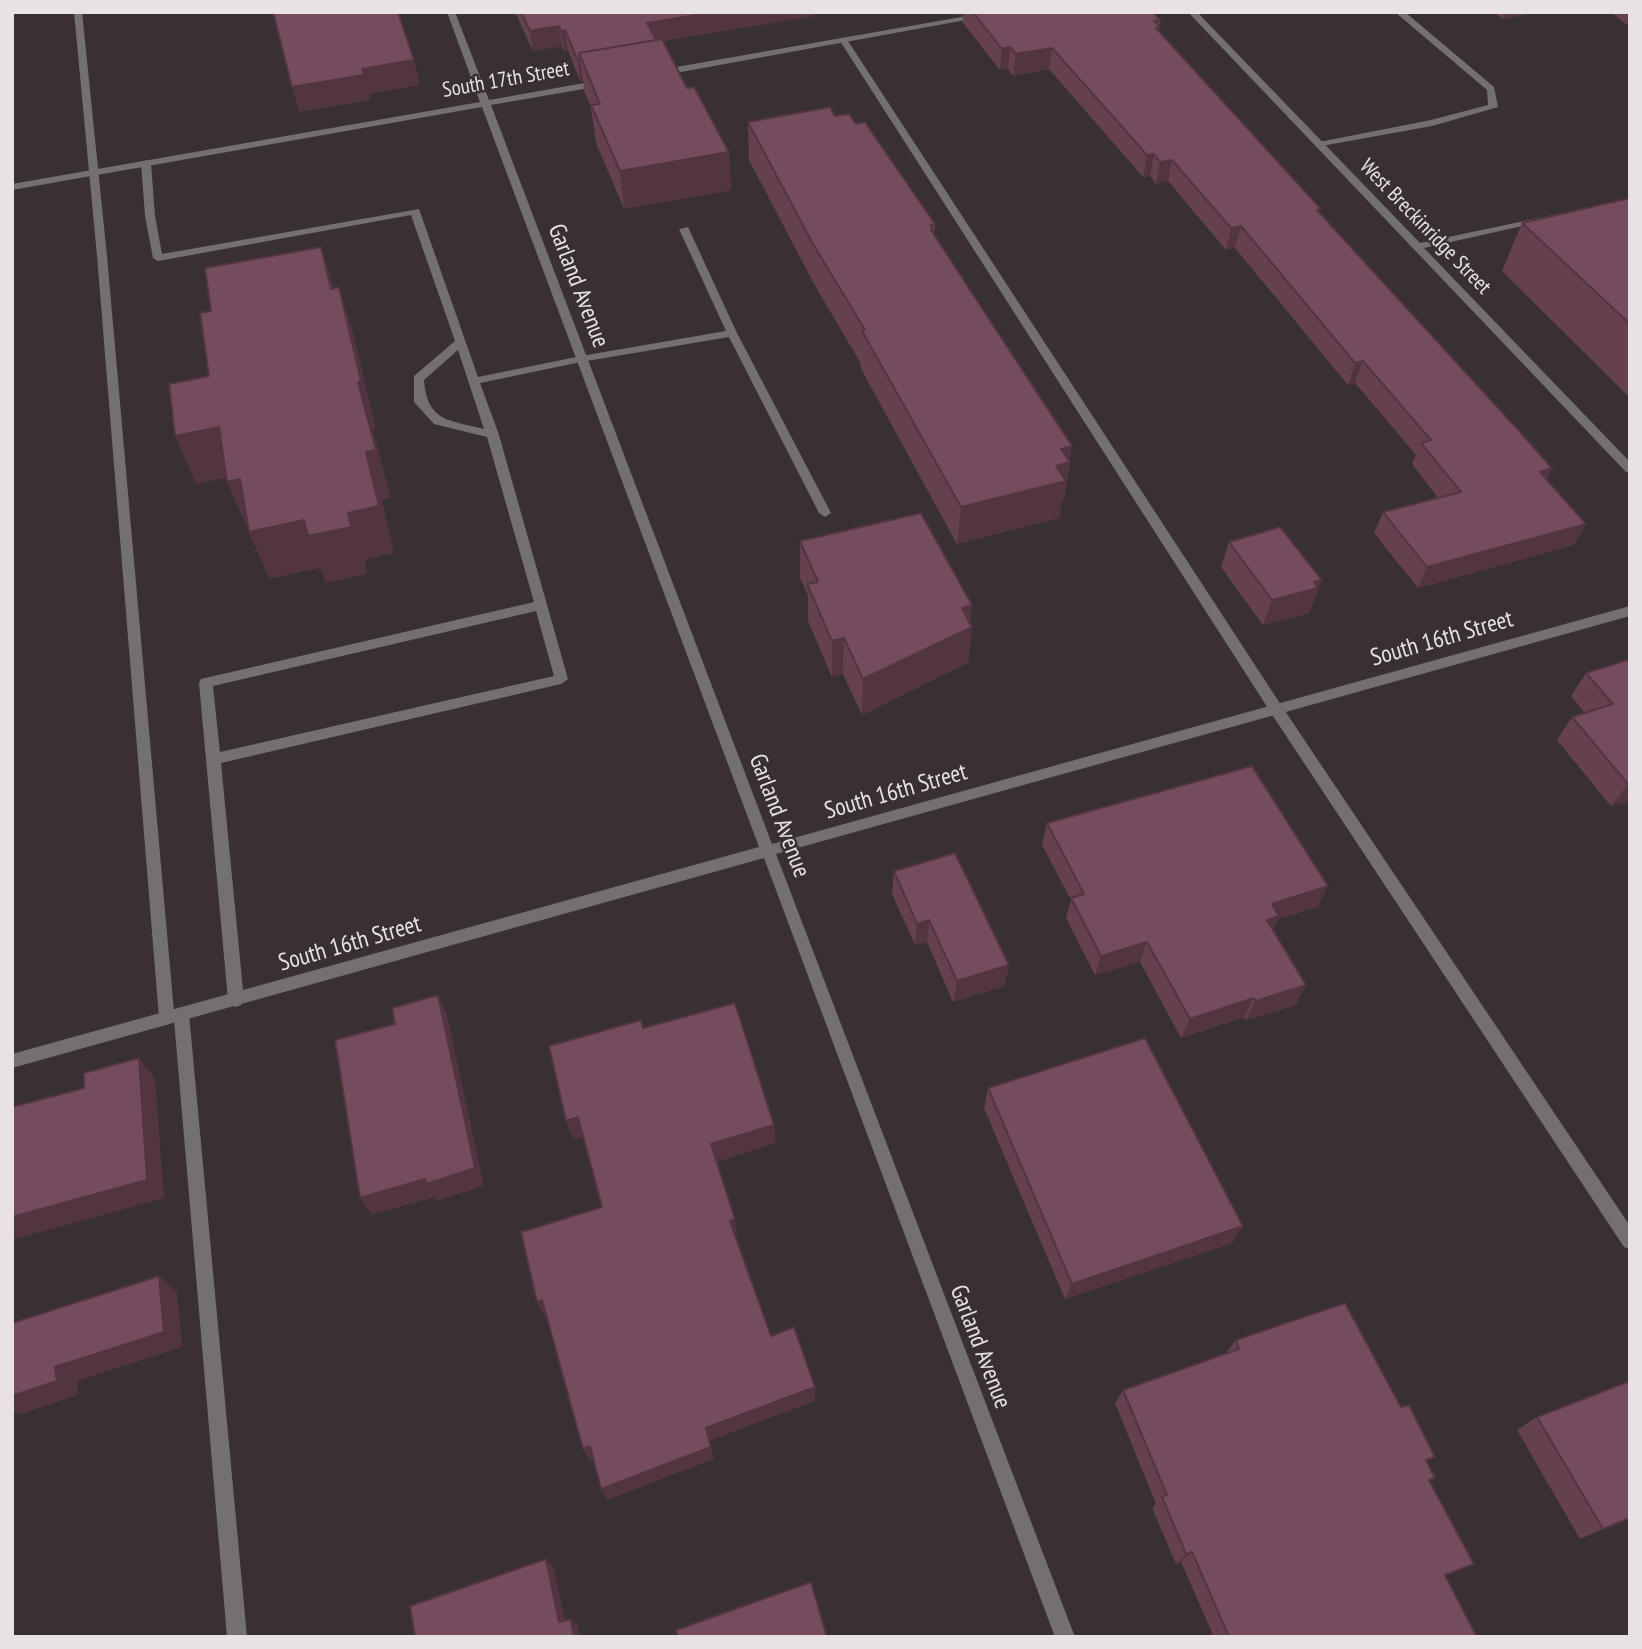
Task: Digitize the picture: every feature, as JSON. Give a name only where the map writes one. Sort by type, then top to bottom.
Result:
[{"type":"street","points":[[78,12],[174,1016],[237,1637]]},
{"type":"street","name":"Garland Avenue","points":[[451,12],[1065,1637]]},
{"type":"street","points":[[644,76],[1006,12]]},
{"type":"street","name":"West Breckinridge Street","points":[[1192,12],[1630,469]]},
{"type":"street","points":[[1319,145],[1432,123],[1493,107],[1491,89],[1399,12]]},
{"type":"street","points":[[844,41],[1276,709],[1630,1241]]},
{"type":"street","name":"South 17th Street","points":[[12,187],[617,80]]},
{"type":"street","points":[[146,163],[150,216],[158,258],[415,211],[493,435],[561,679],[214,759]]},
{"type":"street","points":[[1417,247],[1575,212]]},
{"type":"street","points":[[684,229],[732,333],[825,513]]},
{"type":"street","points":[[474,381],[732,333]]},
{"type":"street","points":[[461,341],[418,379],[420,402],[438,421],[493,435]]},
{"type":"street","points":[[236,1000],[206,683],[541,605]]},
{"type":"street","name":"South 16th Street","points":[[12,1061],[1630,611]]},
{"type":"building","points":[[273,12],[398,12],[414,60],[362,69],[364,75],[292,87]]},
{"type":"building","points":[[521,12],[715,12],[647,23],[656,40],[579,53],[578,61],[565,30],[561,31],[559,26],[530,31]]},
{"type":"building","points":[[973,12],[1153,12],[1160,20],[1154,21],[1160,27],[1156,28],[1552,468],[1540,472],[1586,524],[1427,567],[1383,512],[1461,492],[1421,443],[1431,440],[1363,361],[1355,363],[1241,226],[1231,228],[1172,160],[1160,162],[1154,154],[1147,155],[1052,48],[1016,54],[1010,47],[1002,49]]},
{"type":"building","points":[[662,39],[687,88],[694,87],[729,152],[620,171],[591,105],[600,104],[579,53]]},
{"type":"building","points":[[830,107],[835,116],[849,114],[856,124],[865,122],[935,224],[930,225],[931,230],[1072,446],[1061,449],[1070,462],[1056,466],[1066,481],[961,507],[862,331],[865,330],[813,244],[748,122]]},
{"type":"building","points":[[1630,198],[1630,324],[1522,223]]},
{"type":"building","points":[[321,247],[331,289],[339,287],[361,381],[358,382],[376,450],[366,452],[379,506],[348,513],[351,527],[308,536],[304,520],[249,532],[240,479],[227,482],[219,427],[175,436],[169,384],[209,376],[200,313],[211,311],[205,268]]},
{"type":"building","points":[[921,513],[972,605],[962,608],[972,627],[863,679],[844,638],[832,641],[807,584],[818,582],[800,541]]},
{"type":"building","points":[[1280,527],[1322,580],[1314,582],[1318,588],[1272,600],[1229,542]]},
{"type":"building","points":[[1630,659],[1628,784],[1572,717],[1613,704],[1586,673]]},
{"type":"building","points":[[1252,766],[1328,886],[1272,904],[1279,916],[1267,920],[1306,985],[1256,1001],[1254,998],[1190,1019],[1147,942],[1101,956],[1071,898],[1084,894],[1047,823]]},
{"type":"building","points":[[955,853],[1009,965],[957,981],[929,920],[917,924],[894,871]]},
{"type":"building","points":[[438,995],[475,1168],[426,1184],[425,1179],[360,1198],[335,1040],[395,1024],[392,1008]]},
{"type":"building","points":[[735,1003],[774,1125],[711,1144],[735,1219],[730,1221],[771,1336],[794,1327],[815,1387],[706,1428],[711,1447],[601,1489],[590,1446],[583,1449],[542,1300],[537,1302],[521,1232],[602,1207],[578,1117],[566,1121],[549,1046],[641,1020],[643,1028]]},
{"type":"building","points":[[1145,1038],[1243,1226],[1072,1284],[988,1088]]},
{"type":"building","points":[[139,1058],[147,1180],[12,1217],[12,1107],[84,1088],[84,1073]]},
{"type":"building","points":[[159,1276],[164,1332],[55,1367],[57,1381],[12,1396],[12,1323]]},
{"type":"building","points":[[1345,1303],[1401,1407],[1409,1405],[1435,1457],[1426,1460],[1435,1478],[1429,1480],[1474,1564],[1445,1575],[1477,1637],[1229,1637],[1192,1552],[1186,1554],[1162,1497],[1167,1495],[1123,1390],[1239,1349],[1236,1340]]},
{"type":"building","points":[[1630,1381],[1630,1518],[1603,1529],[1537,1417]]},
{"type":"building","points":[[546,1559],[559,1622],[571,1619],[574,1637],[415,1637],[410,1606]]},
{"type":"building","points":[[811,1582],[827,1637],[678,1637],[676,1630]]}]
